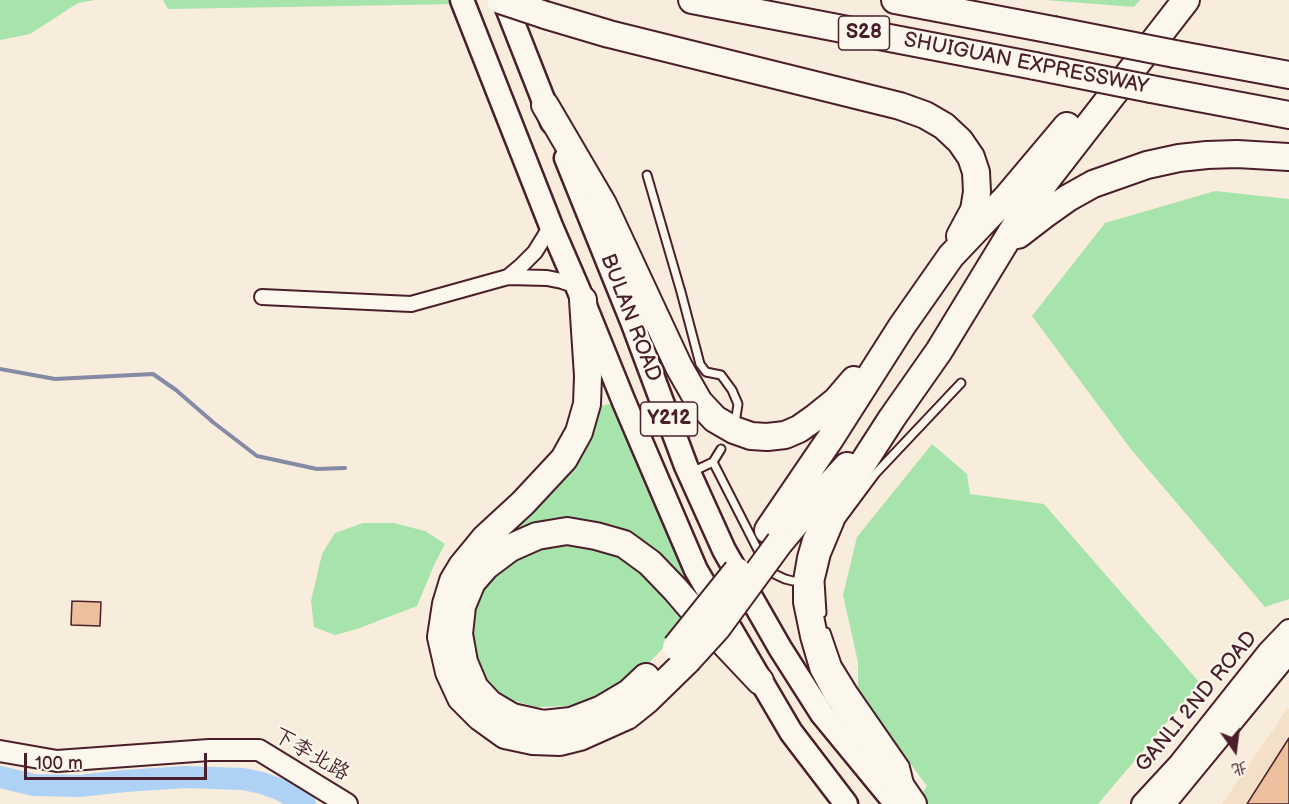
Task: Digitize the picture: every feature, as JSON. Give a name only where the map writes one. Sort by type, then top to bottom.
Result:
[{"type":"highway","points":[[502,0],[609,34],[900,106],[925,115],[944,126],[960,141],[971,157],[976,172],[977,192],[974,210],[951,256],[902,326],[831,439],[774,536]]},
{"type":"highway","name":"SHUIGUAN EXPRESSWAY","points":[[692,0],[1289,115]]},
{"type":"highway","name":"SHUIGUAN EXPRESSWAY","points":[[895,0],[1289,75]]},
{"type":"highway","points":[[951,256],[1042,156],[1165,0]]},
{"type":"highway","points":[[914,804],[857,723],[823,667],[807,602],[807,581],[811,558],[820,534],[834,508],[892,418],[939,351],[1017,223],[1048,178],[1186,0]]},
{"type":"highway","points":[[1218,62],[1289,60]]},
{"type":"highway","points":[[545,105],[603,204],[679,367],[699,402],[715,419],[734,430],[751,436],[785,435],[799,429],[836,401],[902,326]]},
{"type":"highway","points":[[989,270],[1023,230],[1068,198],[1094,184],[1148,165],[1179,158],[1237,154],[1289,157]]},
{"type":"highway","points":[[580,293],[588,395],[579,432],[564,459],[523,503],[485,538],[462,566],[453,581],[446,604],[441,636],[449,672],[461,698],[480,717],[506,735],[533,741],[560,742],[580,737],[627,716],[647,700],[682,654],[719,595],[774,536],[813,503],[892,418]]},
{"type":"highway","points":[[682,654],[602,710],[571,721],[543,724],[512,717],[490,704],[475,688],[464,662],[459,634],[462,606],[472,582],[486,566],[510,548],[537,536],[567,531],[596,536],[624,544],[650,563],[760,681]]},
{"type":"main road","name":"BULAN ROAD","points":[[462,0],[551,226],[696,570],[791,732],[846,804]]},
{"type":"main road","name":"BULAN ROAD","points":[[502,0],[633,324],[689,473],[724,550],[780,648],[822,714],[896,804]]},
{"type":"main road","name":"GANLI 2ND ROAD","points":[[1143,804],[1179,764],[1268,652],[1289,630]]},
{"type":"main road","name":"GANLI 2ND ROAD","points":[[1165,804],[1283,664]]},
{"type":"main road","name":"下李北路","points":[[0,751],[57,761],[209,750],[259,750],[347,804]]},
{"type":"street","points":[[508,277],[535,252],[551,226]]},
{"type":"street","points":[[262,297],[411,304],[508,277],[547,278],[562,281],[580,293]]},
{"type":"lane","points":[[647,175],[700,364],[706,372],[721,375],[732,390],[738,404],[736,417]]},
{"type":"lane","points":[[823,618],[818,581],[841,520],[876,473],[962,383]]},
{"type":"lane","points":[[689,473],[712,462],[721,448]]},
{"type":"lane","points":[[712,462],[770,572],[794,581]]},
{"type":"lane","points":[[825,627],[837,664],[905,765],[914,804]]},
{"type":"shaded area","points":[[1289,708],[1289,804],[1222,804],[1286,711]]},
{"type":"green space","points":[[0,0],[95,0],[78,3],[30,34],[0,40]]},
{"type":"green space","points":[[163,0],[446,0],[460,4],[168,9]]},
{"type":"green space","points":[[1045,0],[1140,0],[1134,7]]},
{"type":"green space","points":[[1215,191],[1289,199],[1289,599],[1265,607],[1130,448],[1032,316],[1105,223]]},
{"type":"green space","points":[[615,403],[698,595],[668,565],[601,531],[481,555],[552,491],[574,464],[595,407]]},
{"type":"green space","points":[[932,444],[967,474],[970,494],[1044,504],[1200,683],[1098,804],[924,804],[919,798],[927,786],[858,693],[858,662],[843,595],[857,537]]},
{"type":"green space","points":[[363,523],[394,523],[425,531],[445,544],[417,606],[335,635],[314,627],[311,601],[322,554],[335,533]]},
{"type":"green space","points":[[563,544],[594,547],[634,564],[662,584],[683,621],[668,643],[642,670],[596,698],[567,706],[536,707],[507,699],[490,687],[477,667],[467,640],[473,610],[484,584],[502,567],[532,550]]},
{"type":"building","points":[[72,601],[101,602],[100,626],[71,625]]},
{"type":"building","points":[[1289,738],[1289,804],[1247,804]]},
{"type":"waterway","points":[[0,369],[55,379],[153,374],[257,456],[317,469],[345,468]]},
{"type":"waterway","points":[[0,777],[34,785],[79,786],[186,777],[243,779],[281,790],[305,804]]}]
